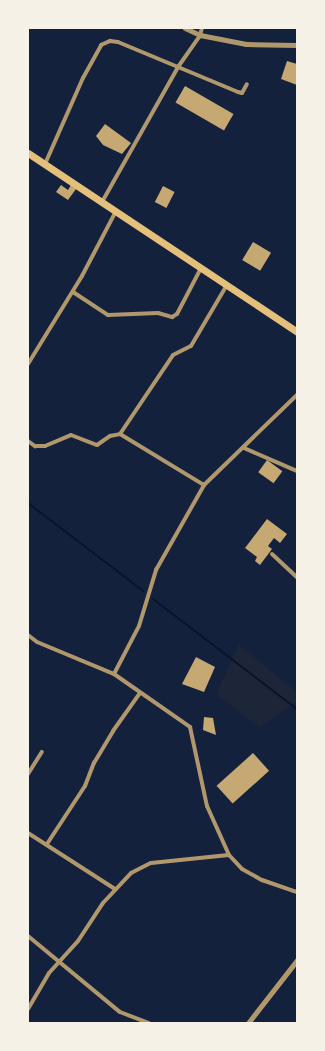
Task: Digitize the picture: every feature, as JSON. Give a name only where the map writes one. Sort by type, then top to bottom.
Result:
[{"type":"highway","points":[[28,153],[297,332]]},
{"type":"street","points":[[185,28],[200,35],[246,44],[297,45]]},
{"type":"street","points":[[102,202],[178,67],[200,35],[202,28]]},
{"type":"street","points":[[45,164],[83,78],[101,45],[110,41],[118,42],[238,92],[242,93],[247,84]]},
{"type":"street","points":[[28,364],[72,292],[116,211]]},
{"type":"street","points":[[72,292],[108,315],[158,313],[172,316],[177,314],[201,268]]},
{"type":"street","points":[[120,434],[173,355],[191,346],[227,285]]},
{"type":"street","points":[[114,674],[139,626],[156,570],[204,485],[244,448],[297,395]]},
{"type":"street","points":[[28,441],[35,446],[45,446],[71,435],[97,445],[110,436],[120,434],[204,485]]},
{"type":"street","points":[[244,448],[297,471]]},
{"type":"street","points":[[272,554],[297,577]]},
{"type":"street","points":[[28,635],[37,642],[114,674],[190,727],[207,806],[229,855],[242,869],[262,880],[297,892]]},
{"type":"street","points":[[47,844],[85,786],[94,763],[113,730],[140,693]]},
{"type":"street","points":[[28,774],[42,752]]},
{"type":"street","points":[[28,833],[115,889]]},
{"type":"street","points":[[28,1009],[49,973],[61,962],[115,889],[136,870],[151,863],[229,855]]},
{"type":"street","points":[[28,936],[120,1012],[149,1023]]},
{"type":"street","points":[[248,1023],[297,960]]},
{"type":"shaded area","points":[[239,645],[297,692],[297,702],[259,727],[216,694]]},
{"type":"building","points":[[287,61],[297,64],[297,85],[281,79]]},
{"type":"building","points":[[185,86],[233,114],[224,130],[176,102]]},
{"type":"building","points":[[105,124],[131,143],[122,154],[103,145],[96,136]]},
{"type":"building","points":[[61,185],[68,190],[71,185],[76,189],[68,200],[56,192]]},
{"type":"building","points":[[163,186],[175,192],[166,208],[155,202]]},
{"type":"building","points":[[253,242],[271,253],[260,271],[242,260]]},
{"type":"building","points":[[267,460],[282,471],[274,483],[258,472]]},
{"type":"building","points":[[267,519],[287,534],[280,543],[274,538],[268,546],[272,549],[260,565],[255,561],[257,557],[245,548]]},
{"type":"building","points":[[196,657],[215,667],[204,692],[182,684]]},
{"type":"building","points":[[204,717],[213,718],[216,735],[203,730]]},
{"type":"building","points":[[253,753],[269,771],[233,804],[217,786]]},
{"type":"waterway","points":[[28,503],[143,591]]},
{"type":"waterway","points":[[153,599],[297,709]]}]
